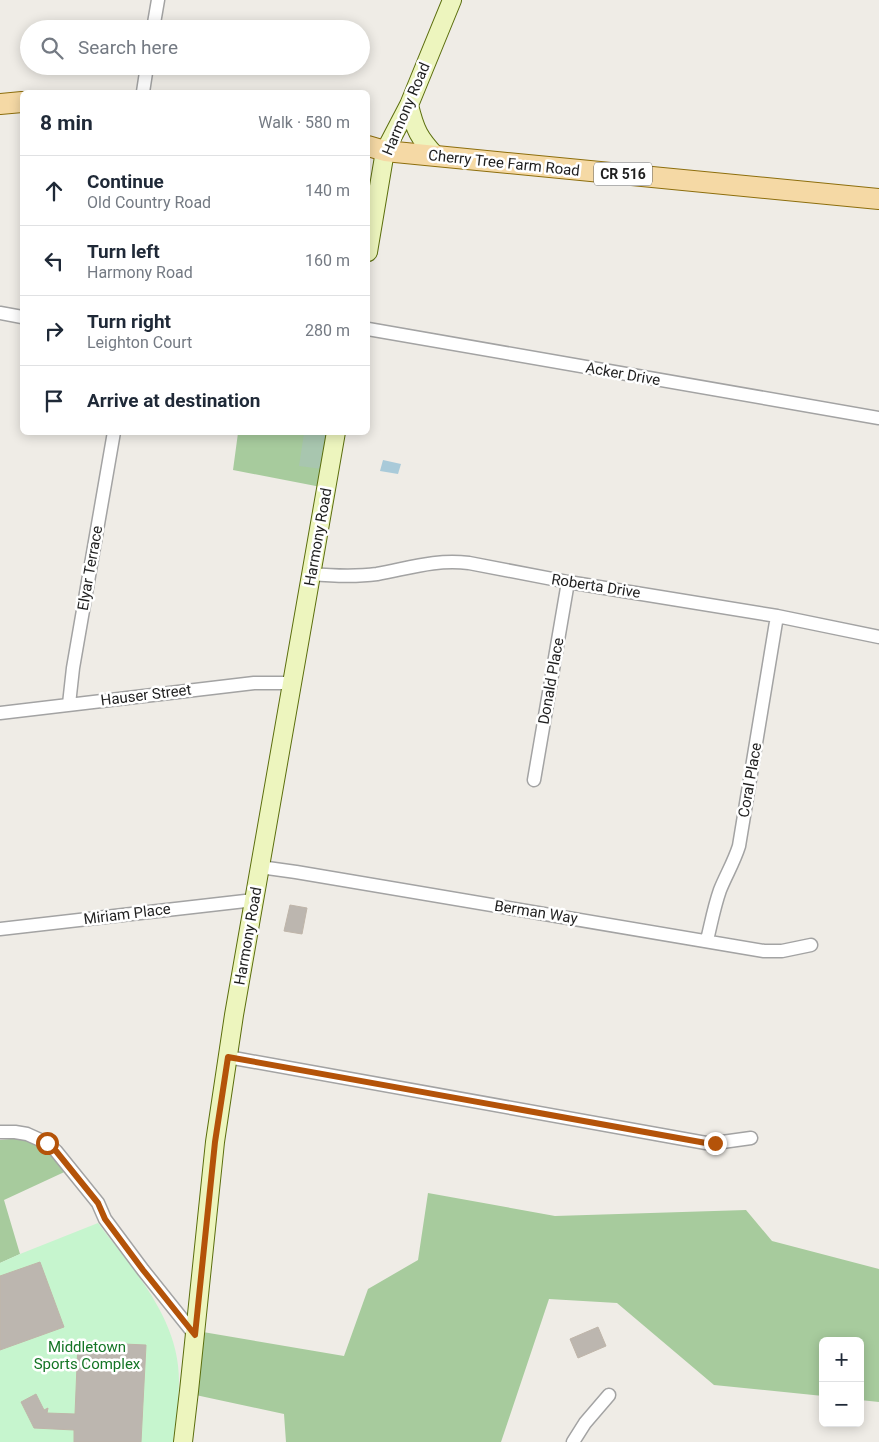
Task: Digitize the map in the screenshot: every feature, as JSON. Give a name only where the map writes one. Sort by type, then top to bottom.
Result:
[{"type":"main road","points":[[0,104],[20,102]]},
{"type":"main road","name":"Cherry Tree Farm Road","points":[[376,148],[436,156],[879,199]]},
{"type":"street","points":[[155,20],[158,0]]},
{"type":"street","name":"Harmony Road","points":[[370,226],[376,148],[409,105],[452,0]]},
{"type":"street","points":[[143,90],[146,75]]},
{"type":"street","points":[[409,105],[416,132],[436,156]]},
{"type":"street","points":[[0,313],[20,317]]},
{"type":"street","name":"Acker Drive","points":[[370,329],[879,418]]},
{"type":"street","name":"Elyar Terrace","points":[[69,704],[73,668],[113,435]]},
{"type":"street","name":"Harmony Road","points":[[183,1442],[215,1142],[254,900],[335,435]]},
{"type":"street","name":"Roberta Drive","points":[[311,574],[353,577],[430,563],[454,562],[777,616],[879,637]]},
{"type":"street","name":"Donald Place","points":[[534,780],[568,582]]},
{"type":"street","name":"Coral Place","points":[[707,940],[721,888],[732,866],[738,846],[777,616]]},
{"type":"street","name":"Hauser Street","points":[[0,713],[254,683],[292,683]]},
{"type":"street","name":"Berman Way","points":[[260,867],[306,873],[773,952],[782,952],[811,945]]},
{"type":"street","name":"Miriam Place","points":[[0,929],[254,900]]},
{"type":"street","points":[[228,1057],[706,1143],[751,1138]]},
{"type":"street","points":[[0,1132],[28,1134],[47,1143],[56,1151],[98,1203],[105,1219],[143,1270],[195,1335]]},
{"type":"street","points":[[573,1442],[585,1424],[609,1396]]},
{"type":"green space","points":[[238,435],[331,435],[321,487],[233,470]]},
{"type":"green space","points":[[304,435],[345,435],[338,471],[299,466]]},
{"type":"green space","points":[[42,1136],[73,1168],[4,1200],[20,1254],[0,1263],[0,1140]]},
{"type":"green space","points":[[428,1193],[555,1216],[746,1210],[772,1241],[879,1269],[879,1402],[864,1400],[864,1337],[819,1337],[819,1396],[714,1385],[617,1303],[549,1299],[501,1442],[286,1442],[284,1414],[191,1394],[197,1331],[344,1356],[368,1289],[418,1260]]},
{"type":"green space","name":"Middletown Sports Complex","points":[[98,1223],[152,1296],[171,1336],[177,1358],[179,1381],[173,1442],[0,1442],[0,1263]]},
{"type":"water","points":[[383,460],[401,464],[398,474],[380,471]]},
{"type":"building","points":[[290,905],[307,908],[302,934],[284,931]]},
{"type":"building","points":[[40,1262],[64,1327],[0,1350],[0,1276]]},
{"type":"building","points":[[598,1327],[606,1346],[578,1358],[570,1339]]},
{"type":"building","points":[[78,1342],[146,1345],[141,1442],[74,1442],[74,1430],[34,1428],[21,1402],[36,1394],[44,1410],[48,1408],[47,1413],[75,1414]]},
{"type":"route","points":[[47,1143],[56,1151],[98,1203],[105,1219],[195,1335],[215,1142],[228,1057],[706,1143],[715,1143]]}]
